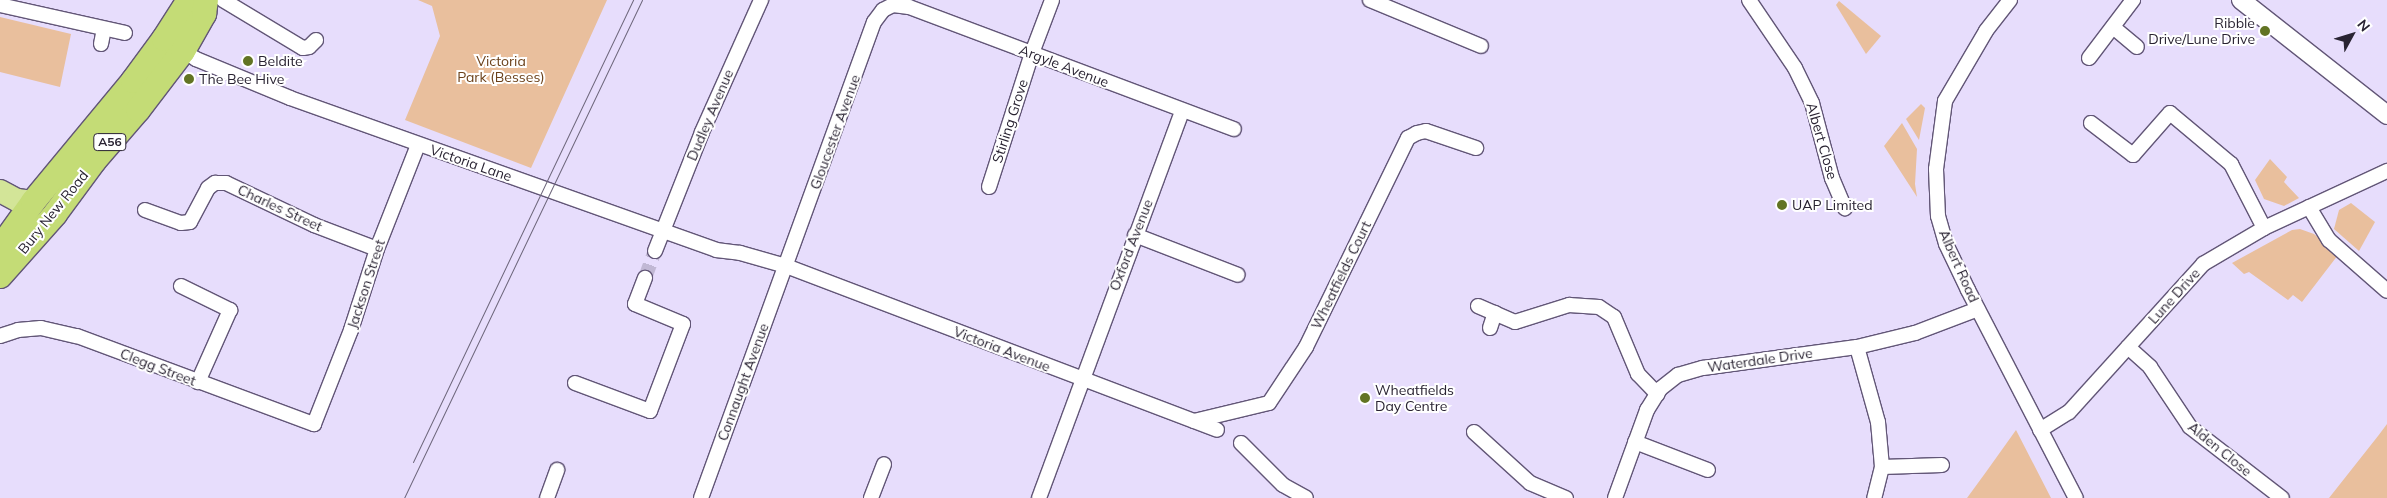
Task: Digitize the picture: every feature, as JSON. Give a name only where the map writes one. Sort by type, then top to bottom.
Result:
[{"type":"highway","name":"Bury New Road","points":[[0,276],[55,214],[94,161],[138,110],[174,45],[189,0]]},
{"type":"highway","name":"Bury New Road","points":[[0,248],[33,202],[133,81],[174,45],[204,14],[206,0]]},
{"type":"main road","points":[[0,191],[17,200],[33,202]]},
{"type":"street","points":[[224,0],[303,48],[309,47],[316,40]]},
{"type":"street","name":"Dudley Avenue","points":[[655,251],[702,132],[761,0]]},
{"type":"street","name":"Stirling Grove","points":[[989,187],[1032,53],[1052,0]]},
{"type":"street","points":[[1371,0],[1481,46]]},
{"type":"street","name":"Albert Close","points":[[1749,0],[1795,68],[1812,103],[1832,178],[1845,208]]},
{"type":"street","name":"Albert Road","points":[[2010,0],[1986,31],[1945,101],[1936,169],[1938,216],[1946,244],[2076,498]]},
{"type":"street","points":[[2089,58],[2133,0]]},
{"type":"street","points":[[2241,0],[2387,115]]},
{"type":"street","points":[[0,5],[125,33]]},
{"type":"street","name":"Argyle Avenue","points":[[893,5],[909,7],[1234,129]]},
{"type":"street","name":"Gloucester Avenue","points":[[786,266],[874,22],[883,10],[893,5]]},
{"type":"street","points":[[2113,27],[2137,47]]},
{"type":"street","points":[[101,44],[104,29]]},
{"type":"street","name":"Victoria Lane","points":[[174,45],[196,59],[290,98],[418,145],[716,250],[740,253],[786,266]]},
{"type":"street","name":"Oxford Avenue","points":[[1039,498],[1081,379],[1182,111]]},
{"type":"street","points":[[2091,123],[2133,155],[2170,113],[2231,164],[2264,228]]},
{"type":"street","name":"Wheatfields Court","points":[[1194,421],[1268,403],[1306,346],[1408,138],[1417,132],[1426,131],[1476,148]]},
{"type":"street","name":"Jackson Street","points":[[314,424],[352,330],[377,249],[418,145]]},
{"type":"street","name":"Lune Drive","points":[[2040,430],[2069,412],[2203,264],[2264,228],[2387,171]]},
{"type":"street","name":"Charles Street","points":[[145,210],[181,223],[190,222],[208,188],[215,183],[226,183],[314,225],[377,249]]},
{"type":"street","points":[[2309,207],[2329,240],[2387,291]]},
{"type":"street","points":[[1135,235],[1238,275]]},
{"type":"street","name":"Victoria Avenue","points":[[786,266],[1218,430]]},
{"type":"street","name":"Connaught Avenue","points":[[701,498],[786,266]]},
{"type":"street","points":[[575,383],[650,411],[683,324],[635,304],[645,278]]},
{"type":"street","points":[[181,286],[230,310],[198,382]]},
{"type":"street","points":[[1478,306],[1515,322],[1569,305],[1599,306],[1614,316],[1638,374],[1657,394]]},
{"type":"street","name":"Waterdale Drive","points":[[1615,498],[1647,410],[1657,394],[1678,374],[1703,368],[1857,347],[1915,333],[1978,309]]},
{"type":"street","points":[[1490,328],[1495,313]]},
{"type":"street","name":"Clegg Street","points":[[0,336],[18,330],[41,328],[77,336],[314,424]]},
{"type":"street","points":[[1857,347],[1878,422],[1882,467],[1874,498]]},
{"type":"street","name":"Alden Close","points":[[2128,347],[2150,367],[2190,427],[2282,498]]},
{"type":"street","points":[[1474,432],[1530,484],[1566,498]]},
{"type":"street","points":[[1635,442],[1708,470]]},
{"type":"street","points":[[1241,444],[1283,485],[1306,498]]},
{"type":"street","points":[[1882,467],[1921,459],[1942,465]]},
{"type":"street","points":[[871,498],[884,464]]},
{"type":"street","points":[[547,498],[557,470]]},
{"type":"green space","name":"Victoria Park (Besses)","points":[[418,0],[607,0],[531,168],[405,120],[440,36],[432,6]]},
{"type":"green space","points":[[1839,1],[1881,36],[1866,54],[1836,5]]},
{"type":"green space","points":[[0,17],[71,34],[60,87],[0,72]]},
{"type":"green space","points":[[1921,104],[1925,108],[1919,140],[1906,119]]},
{"type":"green space","points":[[1902,123],[1917,149],[1915,184],[1917,197],[1884,146]]},
{"type":"green space","points":[[2270,159],[2287,177],[2284,182],[2299,198],[2284,206],[2264,199],[2255,180]]},
{"type":"green space","points":[[2351,203],[2375,222],[2359,251],[2334,229],[2339,210]]},
{"type":"green space","points":[[2300,229],[2314,234],[2338,255],[2302,302],[2293,295],[2288,300],[2249,272],[2244,274],[2232,263],[2292,230]]},
{"type":"green space","points":[[2387,424],[2387,498],[2329,498],[2378,436]]},
{"type":"green space","points":[[2016,430],[2051,498],[1967,498],[1986,472]]},
{"type":"tunnel","points":[[645,278],[655,251]]},
{"type":"tram line","points":[[413,462],[633,0]]},
{"type":"tram line","points":[[404,498],[642,0]]},
{"type":"place","name":"Ribble Drive/Lune Drive","points":[[2265,31]]},
{"type":"place","name":"Beldite","points":[[248,61]]},
{"type":"place","name":"The Bee Hive","points":[[189,79]]},
{"type":"place","name":"UAP Limited","points":[[1782,205]]},
{"type":"place","name":"Wheatfields Day Centre","points":[[1365,398]]}]
